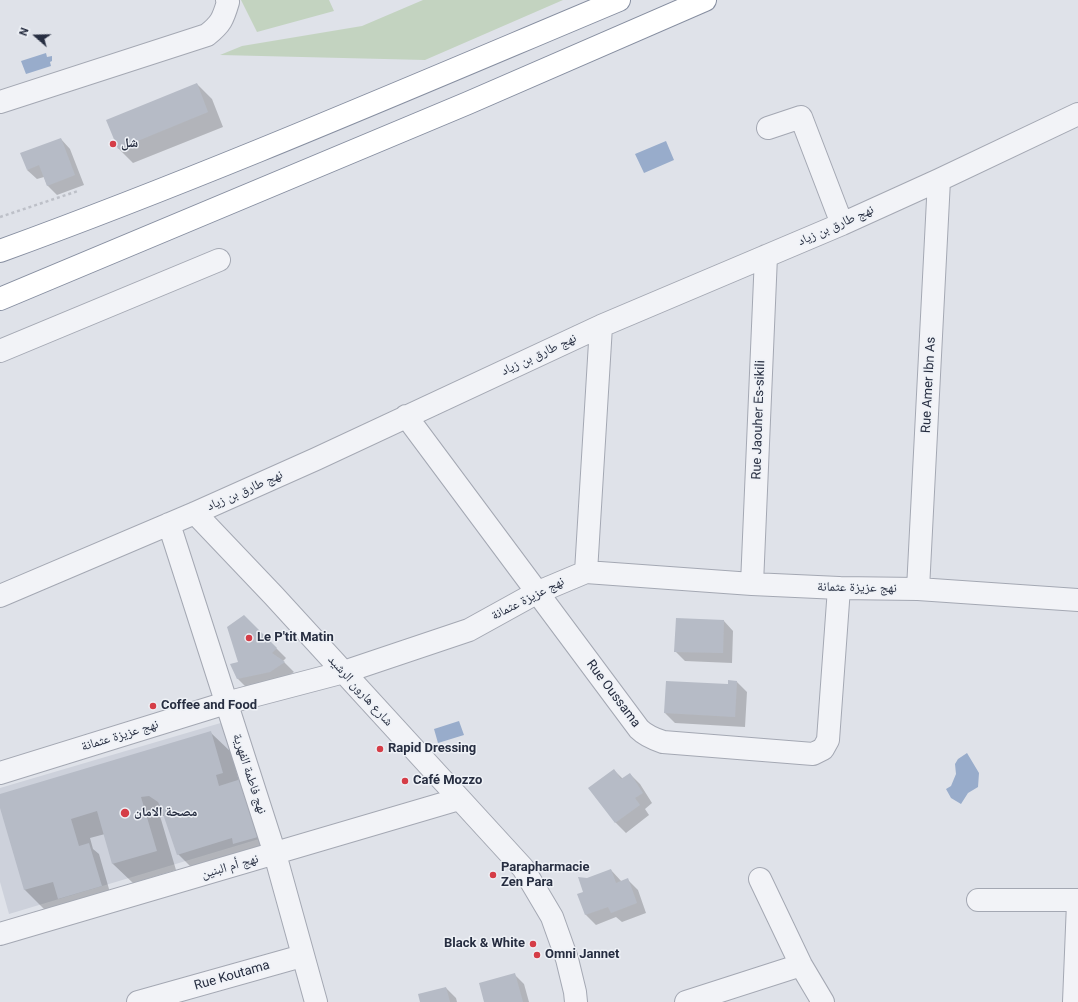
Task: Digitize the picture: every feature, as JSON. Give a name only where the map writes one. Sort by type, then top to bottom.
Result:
[{"type":"highway","points":[[0,251],[278,142],[619,0]]},
{"type":"highway","points":[[0,299],[468,103],[705,0]]},
{"type":"street","points":[[0,102],[207,35],[218,25],[224,15],[228,2],[227,0]]},
{"type":"street","name":"نهج طارق بن زياد","points":[[0,596],[195,513],[316,459],[601,326],[842,224],[1078,114]]},
{"type":"street","points":[[768,128],[801,117],[842,224]]},
{"type":"street","name":"Rue Amer Ibn As","points":[[918,589],[939,180]]},
{"type":"street","name":"Rue Jaouher Es-sikili","points":[[752,584],[766,256]]},
{"type":"street","points":[[0,351],[219,260]]},
{"type":"street","points":[[586,572],[601,326]]},
{"type":"street","name":"Rue Oussama","points":[[406,416],[536,593],[639,729],[646,735],[663,742],[813,754],[823,749],[828,740],[838,588]]},
{"type":"street","name":"شارع هارون الرشيد","points":[[195,513],[274,596],[523,868],[552,917],[566,959],[575,992],[576,1002]]},
{"type":"street","name":"نهج فاطمة الفهرية","points":[[169,524],[275,854],[302,956],[316,1002]]},
{"type":"street","name":"نهج عزيزة عثمانة","points":[[0,773],[226,703],[344,672],[469,630],[536,593],[586,572],[752,584],[838,588],[918,589],[1078,600]]},
{"type":"street","name":"نهج أم البنين","points":[[1,931],[275,854],[459,799]]},
{"type":"street","points":[[760,879],[801,964],[823,1002]]},
{"type":"street","points":[[978,900],[1078,900]]},
{"type":"street","points":[[1074,1002],[1078,903]]},
{"type":"street","name":"Rue Koutama","points":[[138,1002],[302,956]]},
{"type":"street","points":[[686,1002],[801,964]]},
{"type":"path","points":[[0,217],[78,191]]},
{"type":"shaded area","name":"مصحة الامان","points":[[224,722],[259,839],[9,914],[0,882],[0,788]]},
{"type":"green space","points":[[241,0],[329,0],[334,11],[257,32]]},
{"type":"green space","points":[[423,0],[563,0],[425,60],[220,55],[242,46],[362,26]]},
{"type":"water","points":[[46,53],[47,57],[52,56],[52,61],[50,62],[51,66],[26,74],[21,61]]},
{"type":"water","points":[[666,141],[674,160],[644,173],[635,154]]},
{"type":"water","points":[[459,721],[464,735],[438,743],[434,729]]},
{"type":"water","points":[[967,753],[979,773],[978,787],[968,793],[961,804],[951,798],[946,789],[951,786],[956,774],[955,764],[958,759]]},
{"type":"building","points":[[197,83],[208,112],[118,149],[106,120]]},
{"type":"building","points":[[61,138],[75,175],[47,186],[39,165],[27,170],[20,153]]},
{"type":"building","name":"Le P'tit Matin","points":[[244,615],[277,648],[272,653],[285,662],[270,672],[237,679],[230,664],[238,662],[227,627]]},
{"type":"building","points":[[676,618],[724,620],[723,653],[674,652]]},
{"type":"building","points":[[728,680],[737,681],[735,717],[664,713],[666,681],[728,684]]},
{"type":"building","name":"مصحة الامان","points":[[211,731],[223,773],[216,775],[219,786],[241,779],[258,837],[233,844],[232,838],[177,855],[158,802],[149,796],[141,797],[157,851],[112,864],[97,811],[71,819],[79,846],[89,843],[102,886],[58,899],[53,882],[24,890],[0,808],[0,794]]},
{"type":"building","points":[[614,769],[621,779],[630,773],[643,793],[635,798],[640,805],[615,823],[588,788]]},
{"type":"building","points":[[611,869],[616,883],[628,878],[637,903],[611,913],[608,907],[585,915],[577,894],[583,892],[578,877],[587,878]]},
{"type":"building","points":[[515,973],[523,1002],[484,1002],[479,983]]},
{"type":"building","points":[[446,987],[450,1002],[420,1002],[418,994]]},
{"type":"place","name":"شل","points":[[113,144]]},
{"type":"place","name":"Le P'tit Matin","points":[[249,638]]},
{"type":"place","name":"Coffee and Food","points":[[153,706]]},
{"type":"place","name":"Rapid Dressing","points":[[380,749]]},
{"type":"place","name":"Café Mozzo","points":[[405,781]]},
{"type":"place","name":"مصحة الامان","points":[[125,813]]},
{"type":"place","name":"Parapharmacie Zen Para","points":[[493,875]]},
{"type":"place","name":"Black & White","points":[[533,944]]},
{"type":"place","name":"Omni Jannet","points":[[537,955]]}]
